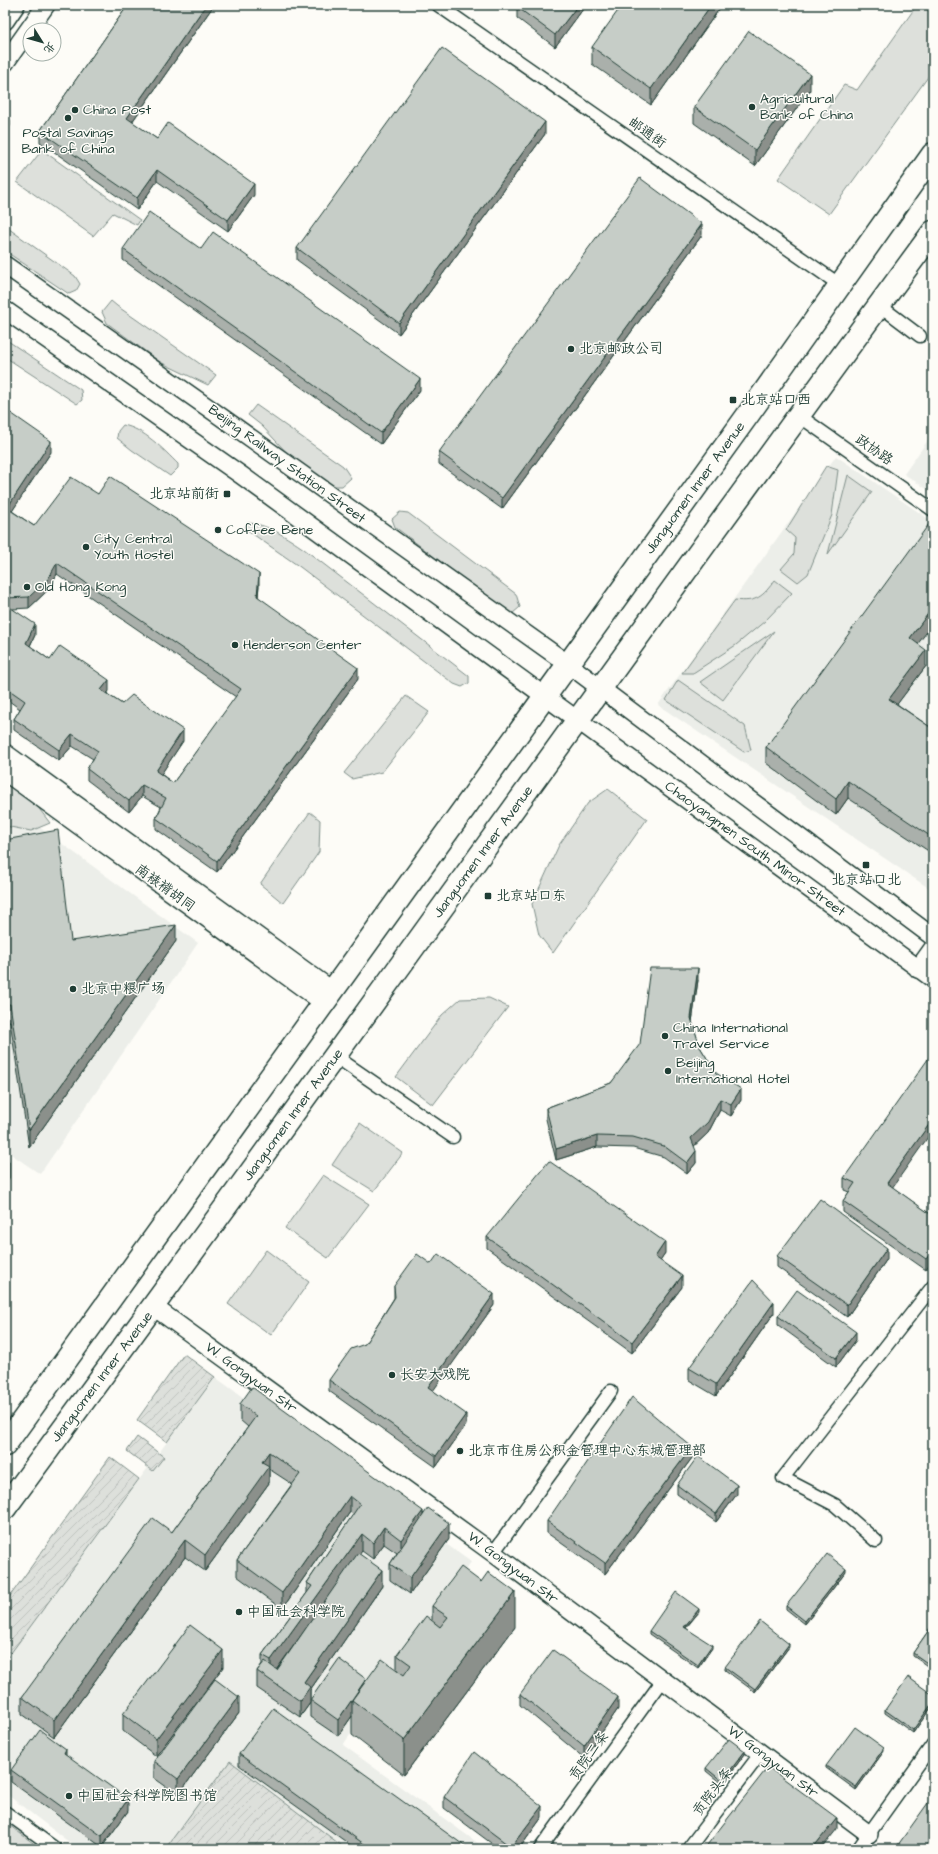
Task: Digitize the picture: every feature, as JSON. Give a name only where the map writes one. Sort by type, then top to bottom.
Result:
[{"type":"highway","name":"Jianguomen Inner Avenue","points":[[545,697],[933,154]]},
{"type":"highway","points":[[599,688],[933,232]]},
{"type":"highway","name":"Jianguomen Inner Avenue","points":[[5,1508],[154,1307],[334,1056],[461,884],[578,720],[599,688]]},
{"type":"highway","points":[[5,1445],[545,697]]},
{"type":"main road","points":[[5,21],[16,5]]},
{"type":"main road","points":[[5,63],[46,5]]},
{"type":"main road","name":"Beijing Railway Station Street","points":[[5,265],[198,400],[568,664],[599,688]]},
{"type":"main road","points":[[5,310],[209,451],[545,697]]},
{"type":"main road","points":[[599,688],[933,937]]},
{"type":"main road","name":"Chaoyangmen South Minor Street","points":[[545,697],[933,979]]},
{"type":"main road","points":[[5,753],[329,997]]},
{"type":"main road","name":"南裱褙胡同","points":[[5,772],[329,997]]},
{"type":"main road","points":[[918,969],[933,948]]},
{"type":"main road","name":"W. Gongyuan Str","points":[[154,1307],[493,1553],[869,1834]]},
{"type":"street","name":"邮通街","points":[[438,5],[840,285]]},
{"type":"street","points":[[879,305],[920,336]]},
{"type":"street","name":"政协路","points":[[798,416],[933,510]]},
{"type":"street","points":[[334,1056],[453,1137]]},
{"type":"street","points":[[876,1541],[835,1505],[783,1478],[933,1286]]},
{"type":"street","points":[[493,1553],[612,1392]]},
{"type":"street","name":"贡院二条","points":[[540,1849],[663,1680]]},
{"type":"street","points":[[858,1849],[933,1744]]},
{"type":"street","name":"贡院头条","points":[[688,1849],[761,1753]]},
{"type":"street","points":[[5,1812],[56,1849]]},
{"type":"shaded area","points":[[917,5],[933,5],[933,70],[829,214],[778,179],[844,85],[857,90]]},
{"type":"shaded area","points":[[42,150],[140,220],[137,225],[113,213],[93,236],[17,182]]},
{"type":"shaded area","points":[[5,226],[75,276],[80,284],[76,291],[69,294],[5,251]]},
{"type":"shaded area","points":[[111,301],[216,375],[208,385],[160,362],[107,323],[102,312]]},
{"type":"shaded area","points":[[5,339],[81,390],[82,400],[77,404],[5,357]]},
{"type":"shaded area","points":[[256,405],[343,466],[351,478],[342,486],[333,486],[289,455],[262,426],[248,415]]},
{"type":"shaded area","points":[[123,425],[131,427],[153,440],[178,464],[178,468],[170,476],[132,450],[117,438],[118,431]]},
{"type":"shaded area","points":[[933,433],[933,493],[904,474]]},
{"type":"shaded area","points":[[836,456],[933,522],[933,891],[658,705]]},
{"type":"shaded area","points":[[826,466],[838,470],[832,515],[808,574],[798,582],[781,569],[794,554],[795,538],[786,530]]},
{"type":"shaded area","points":[[848,475],[872,492],[828,554]]},
{"type":"shaded area","points":[[400,512],[408,513],[516,594],[520,607],[512,614],[503,609],[395,527],[392,519]]},
{"type":"shaded area","points":[[247,523],[269,528],[304,549],[469,676],[469,683],[462,687],[454,684],[300,567],[244,528]]},
{"type":"shaded area","points":[[775,580],[792,593],[765,621],[736,645],[693,673],[682,673],[735,600],[743,601],[759,597]]},
{"type":"shaded area","points":[[774,631],[723,700],[700,682]]},
{"type":"shaded area","points":[[678,680],[745,726],[751,750],[744,752],[666,700]]},
{"type":"shaded area","points":[[406,696],[429,712],[382,772],[352,779],[344,773]]},
{"type":"shaded area","points":[[5,778],[37,806],[50,823],[31,831],[5,826]]},
{"type":"shaded area","points":[[608,789],[647,819],[553,953],[539,935],[532,904],[559,845],[588,803]]},
{"type":"shaded area","points":[[5,802],[198,943],[40,1174],[5,1150]]},
{"type":"shaded area","points":[[310,812],[320,820],[319,852],[283,903],[260,884]]},
{"type":"shaded area","points":[[489,998],[508,1007],[433,1105],[396,1077],[442,1015],[460,999]]},
{"type":"shaded area","points":[[360,1123],[403,1153],[374,1191],[332,1165]]},
{"type":"shaded area","points":[[323,1175],[369,1204],[328,1258],[285,1228]]},
{"type":"shaded area","points":[[266,1250],[309,1282],[271,1335],[228,1304]]},
{"type":"shaded area","points":[[184,1354],[215,1377],[167,1442],[137,1420]]},
{"type":"shaded area","name":"中国社会科学院","points":[[215,1377],[471,1562],[343,1745],[486,1849],[78,1849],[5,1793],[5,1661]]},
{"type":"shaded area","points":[[137,1437],[164,1457],[153,1471],[127,1451]]},
{"type":"shaded area","points":[[110,1457],[139,1479],[5,1661],[5,1603]]},
{"type":"shaded area","points":[[230,1761],[346,1849],[165,1849]]},
{"type":"shaded area","points":[[5,1822],[41,1849],[5,1849]]},
{"type":"building","points":[[128,5],[206,5],[127,118],[157,139],[168,123],[254,184],[228,220],[157,170],[137,198],[40,131]]},
{"type":"building","points":[[518,5],[578,5],[555,35],[517,7]]},
{"type":"building","points":[[622,5],[711,5],[651,89],[592,47]]},
{"type":"building","name":"Agricultural Bank of China","points":[[749,31],[810,74],[755,150],[694,107]]},
{"type":"building","points":[[442,48],[545,122],[399,323],[297,248]]},
{"type":"building","points":[[5,117],[10,120],[5,127]]},
{"type":"building","name":"北京邮政公司","points":[[640,178],[702,224],[502,498],[439,452]]},
{"type":"building","points":[[149,212],[201,249],[213,232],[420,379],[381,433],[123,249]]},
{"type":"building","name":"Henderson Center","points":[[5,409],[51,441],[7,508],[34,526],[71,477],[98,494],[110,476],[259,574],[257,596],[358,668],[217,861],[156,818],[166,798],[142,785],[129,801],[87,769],[98,751],[72,734],[59,750],[14,719],[25,701],[5,687],[5,604],[35,624],[26,643],[50,660],[60,646],[109,680],[101,690],[122,704],[132,695],[183,730],[156,771],[173,783],[241,689],[57,563],[48,579],[29,597],[5,598]]},
{"type":"building","points":[[929,524],[933,527],[933,607],[910,638],[926,650],[889,699],[933,729],[933,838],[848,781],[836,799],[766,747]]},
{"type":"building","name":"北京中粮广场","points":[[58,830],[71,941],[176,925],[29,1130],[10,1004],[5,1005],[5,840]]},
{"type":"building","name":"Beijing International Hotel","points":[[650,968],[698,968],[691,1018],[700,1047],[716,1073],[741,1089],[731,1104],[720,1099],[708,1122],[691,1138],[696,1151],[687,1163],[664,1146],[633,1137],[597,1136],[556,1149],[546,1108],[611,1083],[640,1044]]},
{"type":"building","points":[[933,1052],[933,1119],[887,1183],[933,1216],[933,1250],[926,1259],[843,1201],[855,1183],[844,1178]]},
{"type":"building","points":[[5,1158],[9,1161],[5,1168]]},
{"type":"building","points":[[549,1161],[665,1242],[655,1257],[682,1276],[632,1342],[487,1237]]},
{"type":"building","points":[[820,1199],[887,1248],[847,1305],[777,1256]]},
{"type":"building","name":"长安大戏院","points":[[417,1254],[431,1264],[438,1254],[494,1294],[428,1387],[466,1414],[436,1456],[329,1380],[351,1349],[365,1344],[395,1297],[394,1286]]},
{"type":"building","points":[[753,1280],[774,1302],[716,1384],[689,1368]]},
{"type":"building","points":[[797,1290],[856,1332],[836,1358],[778,1316]]},
{"type":"building","points":[[252,1387],[423,1511],[401,1540],[384,1527],[373,1543],[362,1534],[271,1660],[262,1655],[312,1586],[307,1583],[360,1504],[350,1496],[282,1593],[237,1560],[300,1474],[269,1452],[262,1462],[269,1466],[205,1555],[185,1540],[54,1720],[22,1697],[153,1518],[172,1532],[256,1416],[240,1404]]},
{"type":"building","points":[[632,1397],[692,1447],[605,1563],[547,1521]]},
{"type":"building","points":[[698,1456],[737,1485],[716,1514],[677,1485]]},
{"type":"building","points":[[428,1508],[449,1523],[410,1578],[390,1564]]},
{"type":"building","points":[[358,1553],[382,1570],[304,1682],[310,1687],[300,1701],[257,1671],[265,1661],[277,1670]]},
{"type":"building","points":[[827,1554],[846,1569],[805,1621],[786,1606]]},
{"type":"building","points":[[461,1567],[481,1582],[488,1572],[515,1592],[404,1740],[352,1700],[382,1659],[404,1675],[411,1665],[397,1655],[426,1616],[440,1627],[448,1617],[432,1606]]},
{"type":"building","points":[[676,1592],[699,1609],[684,1627],[712,1645],[698,1665],[649,1631]]},
{"type":"building","points":[[760,1621],[789,1644],[755,1689],[725,1667]]},
{"type":"building","points":[[933,1624],[933,1667],[913,1653]]},
{"type":"building","points":[[190,1625],[223,1650],[156,1739],[123,1714]]},
{"type":"building","points":[[553,1650],[618,1697],[584,1746],[520,1694]]},
{"type":"building","points":[[339,1659],[366,1679],[338,1720],[310,1700]]},
{"type":"building","points":[[908,1677],[933,1695],[933,1702],[913,1730],[885,1710]]},
{"type":"building","points":[[215,1679],[239,1697],[178,1779],[154,1761]]},
{"type":"building","points":[[273,1708],[469,1849],[371,1849],[239,1754]]},
{"type":"building","points":[[855,1727],[884,1748],[856,1787],[826,1766]]},
{"type":"building","name":"中国社会科学院图书馆","points":[[40,1730],[66,1749],[64,1753],[128,1799],[102,1836],[11,1770]]},
{"type":"building","points":[[729,1739],[745,1751],[722,1781],[706,1768]]},
{"type":"building","points":[[474,1752],[542,1806],[511,1847],[444,1797]]},
{"type":"building","points":[[768,1767],[837,1818],[812,1849],[704,1849]]},
{"type":"building","points":[[933,1796],[933,1849],[895,1849]]},
{"type":"place","name":"Agricultural Bank of China","points":[[752,107]]},
{"type":"place","name":"China Post","points":[[75,110]]},
{"type":"place","name":"Postal Savings Bank of China","points":[[68,118]]},
{"type":"place","name":"北京邮政公司","points":[[571,349]]},
{"type":"place","name":"北京站口西","points":[[733,400]]},
{"type":"place","name":"北京站前街","points":[[227,494]]},
{"type":"place","name":"Coffee Bene","points":[[218,530]]},
{"type":"place","name":"City Central Youth Hostel","points":[[86,547]]},
{"type":"place","name":"Old Hong Kong","points":[[27,587]]},
{"type":"place","name":"Henderson Center","points":[[235,645]]},
{"type":"place","name":"北京站口北","points":[[866,865]]},
{"type":"place","name":"北京站口东","points":[[488,896]]},
{"type":"place","name":"北京中粮广场","points":[[73,989]]},
{"type":"place","name":"China International Travel Service","points":[[665,1036]]},
{"type":"place","name":"Beijing International Hotel","points":[[668,1071]]},
{"type":"place","name":"长安大戏院","points":[[392,1375]]},
{"type":"place","name":"北京市住房公积金管理中心东城管理部","points":[[460,1451]]},
{"type":"place","name":"中国社会科学院","points":[[239,1612]]},
{"type":"place","name":"中国社会科学院图书馆","points":[[69,1796]]}]
